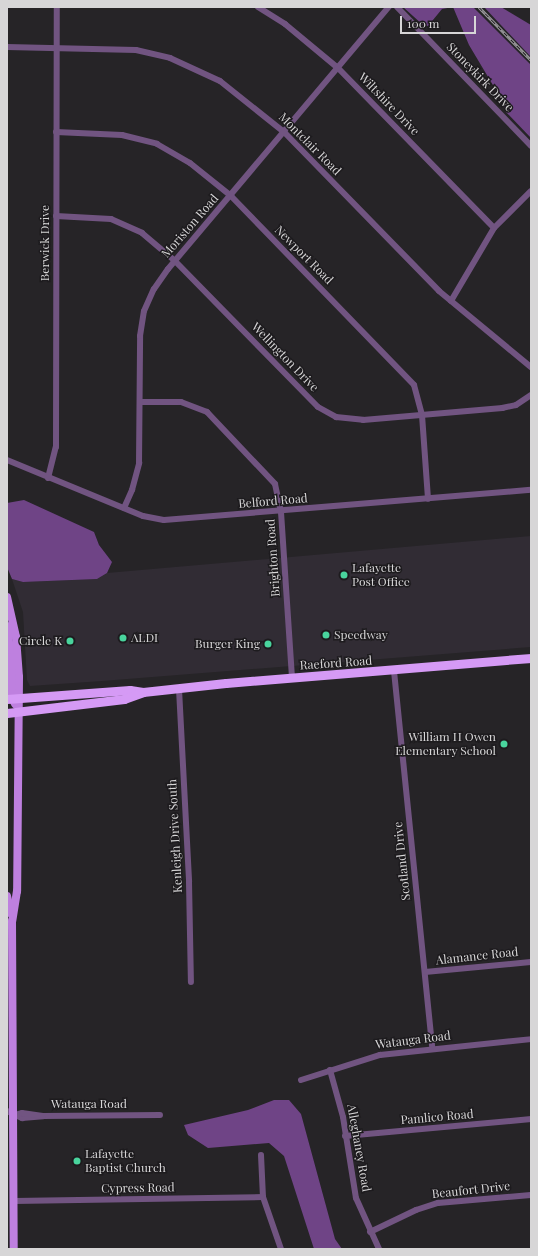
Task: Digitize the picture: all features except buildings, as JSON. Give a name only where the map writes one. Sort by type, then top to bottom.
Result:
[{"type":"highway","name":"Raeford Road","points":[[12,698],[130,690],[143,692],[531,658]]},
{"type":"highway","name":"Raeford Road","points":[[7,713],[124,699],[143,692]]},
{"type":"main road","points":[[7,597],[18,649],[12,698]]},
{"type":"main road","points":[[7,626],[11,658],[12,698],[19,712],[17,891],[10,921]]},
{"type":"main road","points":[[7,896],[10,921],[11,1113],[14,1249]]},
{"type":"street","name":"Berwick Drive","points":[[48,478],[56,447],[57,7]]},
{"type":"street","name":"Wiltshire Drive","points":[[258,7],[285,24],[338,68],[494,228]]},
{"type":"street","name":"Moriston Road","points":[[124,508],[132,490],[139,463],[141,402],[140,336],[144,312],[154,289],[175,261],[389,7]]},
{"type":"street","name":"Stoneykirk Drive","points":[[397,7],[531,146]]},
{"type":"street","name":"Montclair Road","points":[[7,47],[136,50],[170,58],[231,88],[284,132],[451,301],[531,367]]},
{"type":"street","name":"Montclair Road","points":[[7,51],[20,48]]},
{"type":"street","name":"Newport Road","points":[[56,132],[122,135],[157,144],[190,163],[231,196],[410,379],[417,391],[422,415],[428,499]]},
{"type":"street","points":[[451,301],[494,228],[531,191]]},
{"type":"street","name":"Wellington Drive","points":[[56,216],[104,218],[122,222],[142,233],[175,261],[323,411],[336,417],[353,420],[502,408],[516,404],[531,395]]},
{"type":"street","name":"Brighton Road","points":[[141,402],[181,402],[201,409],[212,417],[275,484],[281,512],[292,678]]},
{"type":"street","name":"Belford Road","points":[[7,460],[142,516],[164,520],[281,512],[531,490]]},
{"type":"street","name":"Belford Road","points":[[7,466],[26,469]]},
{"type":"street","name":"Scotland Drive","points":[[394,671],[432,1048]]},
{"type":"street","name":"Kenleigh Drive South","points":[[179,689],[189,882],[191,982]]},
{"type":"street","name":"Alamance Road","points":[[425,972],[531,962]]},
{"type":"street","name":"Watauga Road","points":[[301,1080],[366,1058],[432,1048],[531,1039]]},
{"type":"street","name":"Alleghaney Road","points":[[330,1070],[339,1100],[356,1198],[370,1232],[379,1249]]},
{"type":"street","name":"Watauga Road","points":[[11,1113],[22,1118],[33,1116],[160,1115]]},
{"type":"street","name":"Pamlico Road","points":[[345,1136],[531,1119]]},
{"type":"street","points":[[261,1155],[262,1197],[281,1249]]},
{"type":"street","name":"Beaufort Drive","points":[[370,1232],[416,1210],[438,1203],[531,1195]]},
{"type":"street","name":"Cypress Road","points":[[14,1201],[262,1197]]},
{"type":"shaded area","points":[[403,7],[453,7],[442,9],[428,26],[423,25]]},
{"type":"shaded area","points":[[453,7],[473,7],[531,65],[531,138],[506,112],[503,102],[469,45]]},
{"type":"shaded area","points":[[484,7],[501,7],[531,25],[531,57]]},
{"type":"shaded area","points":[[24,500],[94,532],[99,545],[112,562],[107,573],[97,579],[23,582],[12,579],[7,567],[7,503]]},
{"type":"shaded area","points":[[531,536],[531,647],[30,686],[27,680],[23,612],[12,579],[23,582],[97,579],[107,573]]},
{"type":"shaded area","points":[[274,1100],[289,1100],[301,1114],[335,1239],[342,1249],[314,1249],[284,1156],[269,1143],[208,1148],[188,1135],[184,1125],[248,1110]]},
{"type":"railway","points":[[479,7],[531,60]]},
{"type":"place","name":"Lafayette Post Office","points":[[344,575]]},
{"type":"place","name":"Speedway","points":[[326,635]]},
{"type":"place","name":"ALDI","points":[[123,638]]},
{"type":"place","name":"Circle K","points":[[70,641]]},
{"type":"place","name":"Burger King","points":[[268,644]]},
{"type":"place","name":"William H Owen Elementary School","points":[[504,744]]},
{"type":"place","name":"Lafayette Baptist Church","points":[[77,1161]]}]
